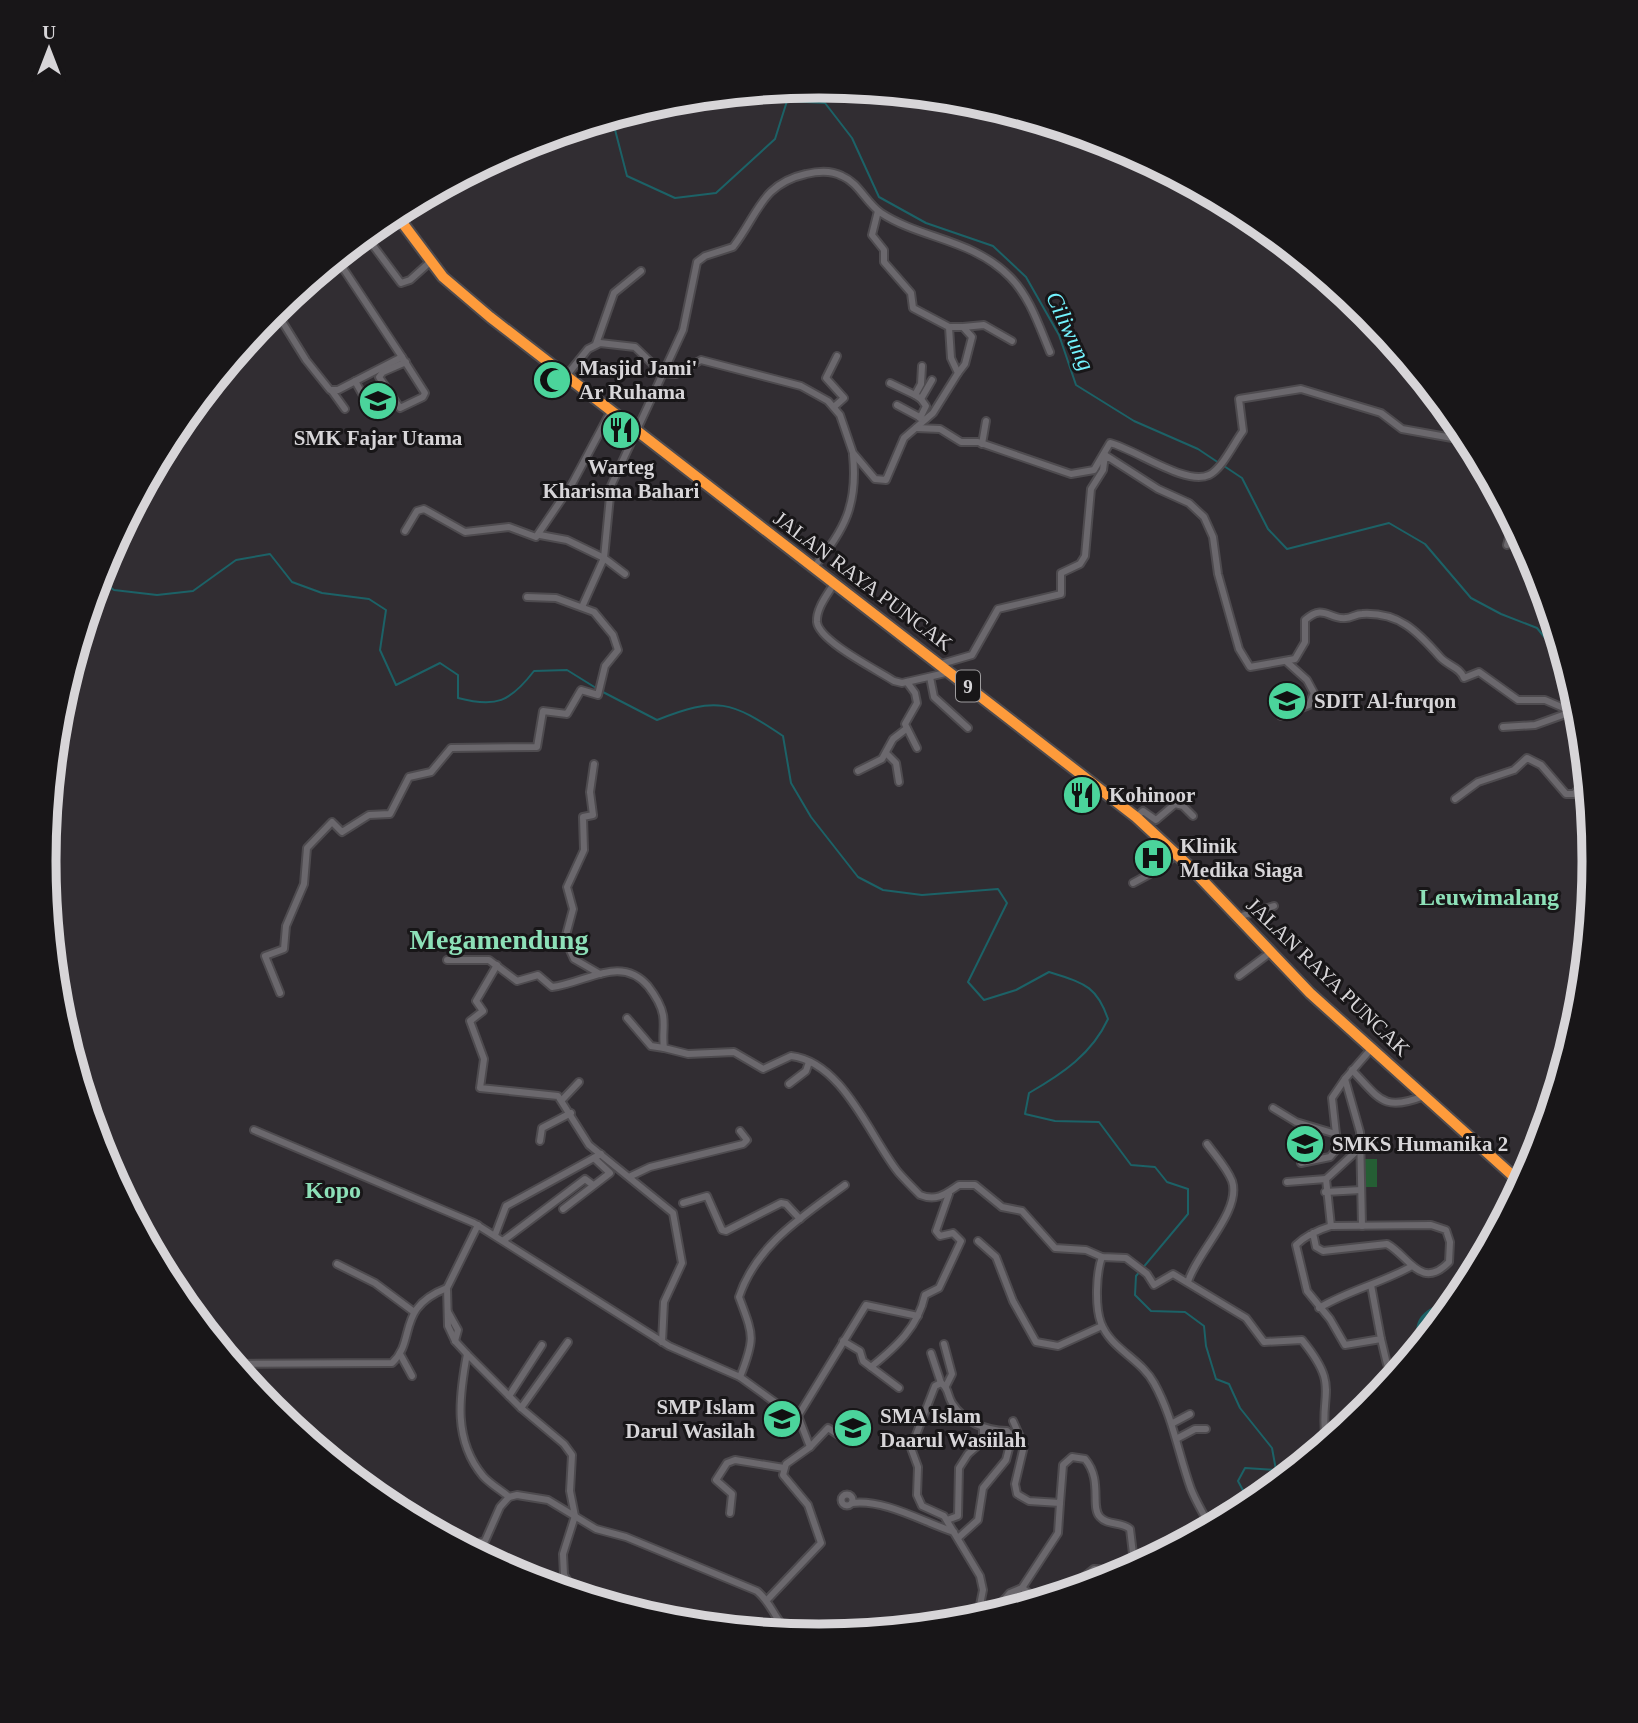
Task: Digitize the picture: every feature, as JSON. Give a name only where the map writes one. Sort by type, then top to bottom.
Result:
[{"type":"highway","name":"JALAN RAYA PUNCAK","points":[[402,223],[430,262],[490,317],[1136,817],[1177,854],[1271,952],[1371,1049],[1513,1176]]},
{"type":"street","points":[[582,607],[604,558],[610,489],[686,323],[697,262],[705,256],[733,247],[773,187],[808,173],[832,172],[848,179],[878,211],[951,240],[1009,276],[1029,303],[1050,352]]},
{"type":"street","points":[[878,211],[872,235],[884,251],[887,267],[911,293],[913,308],[949,327],[984,325],[1012,341]]},
{"type":"street","points":[[371,244],[401,283],[410,280],[430,262]]},
{"type":"street","points":[[342,267],[404,360],[425,393],[400,408],[380,377],[383,372],[404,360]]},
{"type":"street","points":[[567,375],[585,352],[596,344],[611,298],[641,271]]},
{"type":"street","points":[[281,320],[306,360],[345,409]]},
{"type":"street","points":[[949,327],[951,358],[958,373]]},
{"type":"street","points":[[853,453],[875,479],[886,480],[904,438],[922,419],[933,413],[965,364],[972,340],[963,327]]},
{"type":"street","points":[[596,344],[630,345],[662,373],[676,374],[696,361],[703,360],[801,386],[835,406],[853,453],[856,485],[838,535],[814,567]]},
{"type":"street","points":[[835,406],[844,398],[826,378],[837,356]]},
{"type":"street","points":[[332,391],[404,360]]},
{"type":"street","points":[[918,397],[922,366]]},
{"type":"street","points":[[918,397],[932,380]]},
{"type":"street","points":[[355,381],[373,413]]},
{"type":"street","points":[[890,383],[918,397],[926,407],[922,419]]},
{"type":"street","points":[[914,428],[936,428],[963,443],[982,444],[1026,456],[1071,474],[1094,470],[1110,443],[1194,477],[1208,475],[1214,471],[1243,431],[1237,403],[1240,398],[1295,388],[1381,413],[1402,429],[1452,437]]},
{"type":"street","points":[[897,405],[922,419]]},
{"type":"street","points":[[540,535],[612,410]]},
{"type":"street","points":[[982,444],[986,421]]},
{"type":"street","points":[[1104,456],[1121,462],[1158,489],[1198,510],[1211,531],[1218,574],[1242,659],[1253,667],[1295,659],[1303,649],[1306,639],[1305,620],[1312,614],[1326,611],[1344,618],[1365,614],[1394,617],[1462,673],[1465,679],[1479,672],[1521,702],[1543,699],[1566,708]]},
{"type":"street","points":[[940,664],[970,657],[998,609],[1061,594],[1061,572],[1077,565],[1085,556],[1091,489],[1103,470],[1104,456]]},
{"type":"street","points":[[405,531],[414,515],[424,509],[465,532],[509,527],[532,538],[540,535],[567,540],[604,558],[625,574]]},
{"type":"street","points":[[1507,545],[1509,537]]},
{"type":"street","points":[[835,582],[819,610],[817,622],[821,633],[894,681],[907,682],[950,672]]},
{"type":"street","points":[[280,993],[265,956],[285,948],[286,926],[304,884],[307,848],[332,822],[342,832],[369,815],[390,814],[409,777],[434,770],[449,749],[537,747],[543,711],[566,715],[581,691],[598,695],[605,668],[618,650],[618,643],[595,613],[550,596],[527,597]]},
{"type":"street","points":[[1281,716],[1309,705],[1314,698],[1313,688],[1287,662]]},
{"type":"street","points":[[930,677],[934,697],[968,728]]},
{"type":"street","points":[[907,682],[917,701],[905,723],[917,748]]},
{"type":"street","points":[[1503,727],[1535,725],[1567,716]]},
{"type":"street","points":[[858,771],[887,754],[893,739],[906,729]]},
{"type":"street","points":[[887,754],[896,763],[899,782]]},
{"type":"street","points":[[1455,799],[1478,782],[1513,771],[1529,758],[1541,765],[1566,794],[1574,794],[1578,789]]},
{"type":"street","points":[[594,764],[590,792],[593,814],[583,818],[584,851],[568,885],[573,909],[565,939],[574,959],[600,974]]},
{"type":"street","points":[[1136,817],[1143,811],[1156,820],[1175,804],[1183,806],[1193,816]]},
{"type":"street","points":[[1133,883],[1159,869],[1177,854]]},
{"type":"street","points":[[1238,917],[1274,906]]},
{"type":"street","points":[[1239,976],[1271,952]]},
{"type":"street","points":[[447,960],[484,959],[517,981],[538,975],[552,987],[600,974],[628,970],[645,983],[662,1013],[664,1048]]},
{"type":"street","points":[[496,965],[476,1001],[483,1011],[470,1021],[484,1059],[480,1088],[521,1095],[548,1094],[562,1100],[587,1142],[611,1172],[563,1209]]},
{"type":"street","points":[[627,1018],[651,1046],[688,1054],[734,1052],[761,1069],[791,1056],[827,1073],[850,1100],[898,1172],[920,1195],[930,1198],[949,1194]]},
{"type":"street","points":[[1301,1163],[1331,1157],[1336,1149],[1332,1098],[1371,1049]]},
{"type":"street","points":[[789,1084],[808,1065]]},
{"type":"street","points":[[1352,1070],[1374,1093],[1392,1105],[1424,1097]]},
{"type":"street","points":[[1345,1079],[1356,1117],[1360,1147],[1362,1226]]},
{"type":"street","points":[[562,1100],[579,1082]]},
{"type":"street","points":[[1273,1108],[1296,1122],[1336,1134]]},
{"type":"street","points":[[540,1141],[542,1128],[570,1113]]},
{"type":"street","points":[[254,1130],[478,1225],[662,1342],[740,1377],[791,1415],[798,1416]]},
{"type":"street","points":[[631,1176],[650,1167],[743,1144],[747,1140],[740,1131]]},
{"type":"street","points":[[1188,1282],[1192,1269],[1227,1212],[1233,1193],[1231,1179],[1207,1144]]},
{"type":"street","points":[[1287,1182],[1326,1179],[1360,1147]]},
{"type":"street","points":[[597,1156],[631,1176],[665,1204],[677,1220],[682,1263],[664,1302],[662,1342]]},
{"type":"street","points":[[495,1235],[506,1206],[597,1156]]},
{"type":"street","points":[[504,1241],[587,1178],[593,1185]]},
{"type":"street","points":[[1326,1179],[1325,1192],[1331,1226]]},
{"type":"street","points":[[740,1377],[753,1332],[739,1295],[769,1245],[845,1185]]},
{"type":"street","points":[[871,1367],[905,1337],[918,1316],[925,1295],[939,1288],[961,1241],[953,1233],[940,1236],[936,1231],[949,1194],[958,1185],[975,1185],[1002,1207],[1025,1214],[1054,1247],[1082,1249],[1101,1257],[1126,1258],[1147,1274],[1154,1285],[1172,1274],[1246,1318],[1264,1342],[1303,1341],[1318,1359],[1327,1380],[1326,1431]]},
{"type":"street","points":[[572,1189],[580,1197]]},
{"type":"street","points":[[1325,1192],[1361,1190]]},
{"type":"street","points":[[683,1203],[707,1196],[722,1230],[726,1231],[781,1203],[786,1204],[800,1219]]},
{"type":"street","points":[[478,1225],[447,1288],[448,1326],[455,1341],[467,1354],[521,1408],[564,1444],[572,1455],[570,1491],[575,1516],[563,1545],[564,1575],[568,1581]]},
{"type":"street","points":[[1313,1233],[1315,1245],[1320,1250],[1383,1243],[1412,1266],[1429,1274],[1448,1263],[1450,1242],[1444,1229],[1431,1225],[1331,1226],[1313,1233],[1298,1243],[1295,1250],[1307,1291],[1330,1319],[1345,1345],[1381,1339]]},
{"type":"street","points":[[978,1241],[996,1257],[1013,1301],[1036,1342],[1058,1346],[1102,1326]]},
{"type":"street","points":[[1101,1257],[1095,1279],[1100,1289],[1096,1305],[1102,1326],[1112,1340],[1150,1376],[1173,1423],[1192,1491],[1206,1519]]},
{"type":"street","points":[[337,1264],[375,1283],[414,1312]]},
{"type":"street","points":[[1320,1308],[1341,1295],[1412,1266]]},
{"type":"street","points":[[1371,1285],[1387,1364]]},
{"type":"street","points":[[244,1364],[394,1362],[400,1354],[414,1312],[430,1295],[447,1288]]},
{"type":"street","points":[[798,1416],[867,1304],[918,1316]]},
{"type":"street","points":[[843,1341],[860,1351],[862,1360],[899,1388]]},
{"type":"street","points":[[521,1408],[568,1342]]},
{"type":"street","points":[[944,1344],[951,1369],[944,1385]]},
{"type":"street","points":[[509,1396],[542,1345]]},
{"type":"street","points":[[932,1353],[955,1406],[982,1428],[1008,1431],[1011,1434],[1011,1447],[1002,1465],[984,1488],[978,1520],[956,1535]]},
{"type":"street","points":[[400,1354],[412,1376]]},
{"type":"street","points":[[467,1354],[460,1411],[463,1440],[483,1476],[509,1497]]},
{"type":"street","points":[[944,1385],[936,1385],[910,1451],[918,1467],[916,1486],[920,1503],[947,1520],[982,1580],[978,1608]]},
{"type":"street","points":[[1173,1423],[1190,1414]]},
{"type":"street","points":[[798,1416],[810,1447]]},
{"type":"street","points":[[1013,1421],[1024,1446],[1014,1484],[1016,1492],[1029,1501],[1060,1503]]},
{"type":"street","points":[[730,1513],[732,1494],[716,1480],[727,1463],[736,1460],[784,1468],[828,1428],[849,1442]]},
{"type":"street","points":[[947,1520],[955,1519],[958,1514],[956,1491],[959,1468],[968,1454],[983,1441],[982,1428]]},
{"type":"street","points":[[1178,1438],[1195,1429],[1206,1429]]},
{"type":"street","points":[[1002,1602],[1010,1593],[1022,1588],[1058,1532],[1063,1465],[1070,1457],[1083,1458],[1095,1476],[1095,1509],[1099,1517],[1130,1529],[1132,1557]]},
{"type":"street","points":[[768,1599],[821,1543],[808,1505],[784,1477],[784,1468]]},
{"type":"street","points":[[477,1543],[485,1541],[500,1507],[509,1497],[517,1495],[548,1500],[596,1529],[626,1537],[742,1584],[768,1599],[774,1615],[782,1623]]},
{"type":"street","points":[[852,1503],[863,1502],[898,1509],[956,1535]]},
{"type":"street","points":[[1086,1576],[1094,1569],[1102,1569]]},
{"type":"street","points":[[1022,1588],[1031,1594]]},
{"type":"green space","points":[[1362,1159],[1377,1159],[1377,1187],[1362,1187]]},
{"type":"water","points":[[1437,1307],[1416,1336],[1417,1324],[1423,1314]]},
{"type":"waterway","name":"Ciliwung","points":[[614,126],[627,176],[675,198],[716,193],[775,139],[787,101],[825,103],[852,138],[879,197],[926,223],[993,246],[1026,277],[1059,335],[1076,385],[1134,421],[1198,449],[1219,463]]},
{"type":"waterway","name":"Ciliwung","points":[[1224,466],[1242,478],[1268,529],[1287,549],[1389,523],[1425,544],[1471,598],[1501,614],[1537,628],[1550,644]]},
{"type":"waterway","points":[[108,586],[114,590],[157,595],[193,591],[236,560],[270,554],[292,582],[322,593],[369,599],[386,610],[380,650],[396,685],[440,663],[458,675],[458,698],[471,701],[501,700],[517,690],[534,671],[567,670],[596,688]]},
{"type":"waterway","points":[[601,691],[657,720],[695,707],[710,705],[736,709],[783,736],[791,783],[811,817],[858,877],[883,890],[922,895],[998,889],[1007,903],[968,982],[984,1000],[1016,990],[1049,972],[1079,982],[1098,998],[1108,1019],[1094,1043],[1075,1062],[1029,1093],[1025,1114],[1055,1121],[1099,1122],[1131,1165],[1155,1167],[1167,1182],[1188,1189],[1188,1214],[1136,1276],[1135,1295],[1151,1311],[1185,1312],[1204,1326],[1206,1346],[1216,1379],[1229,1384],[1240,1408],[1272,1448],[1276,1470],[1245,1468],[1238,1481],[1245,1494]]},
{"type":"place","name":"Masjid Jami' Ar Ruhama","points":[[552,380]]},
{"type":"place","name":"SMK Fajar Utama","points":[[378,401]]},
{"type":"place","name":"Warteg Kharisma Bahari","points":[[621,430]]},
{"type":"place","name":"SDIT Al-furqon","points":[[1287,701]]},
{"type":"place","name":"Kohinoor","points":[[1082,795]]},
{"type":"place","name":"Klinik Medika Siaga","points":[[1153,858]]},
{"type":"place","name":"SMKS Humanika 2","points":[[1305,1144]]},
{"type":"place","name":"SMP Islam Darul Wasilah","points":[[782,1419]]},
{"type":"place","name":"SMA Islam Daarul Wasiilah","points":[[853,1428]]},
{"type":"district","name":"Leuwimalang","points":[[1489,897]]},
{"type":"district","name":"Megamendung","points":[[499,939]]},
{"type":"district","name":"Kopo","points":[[333,1190]]}]
